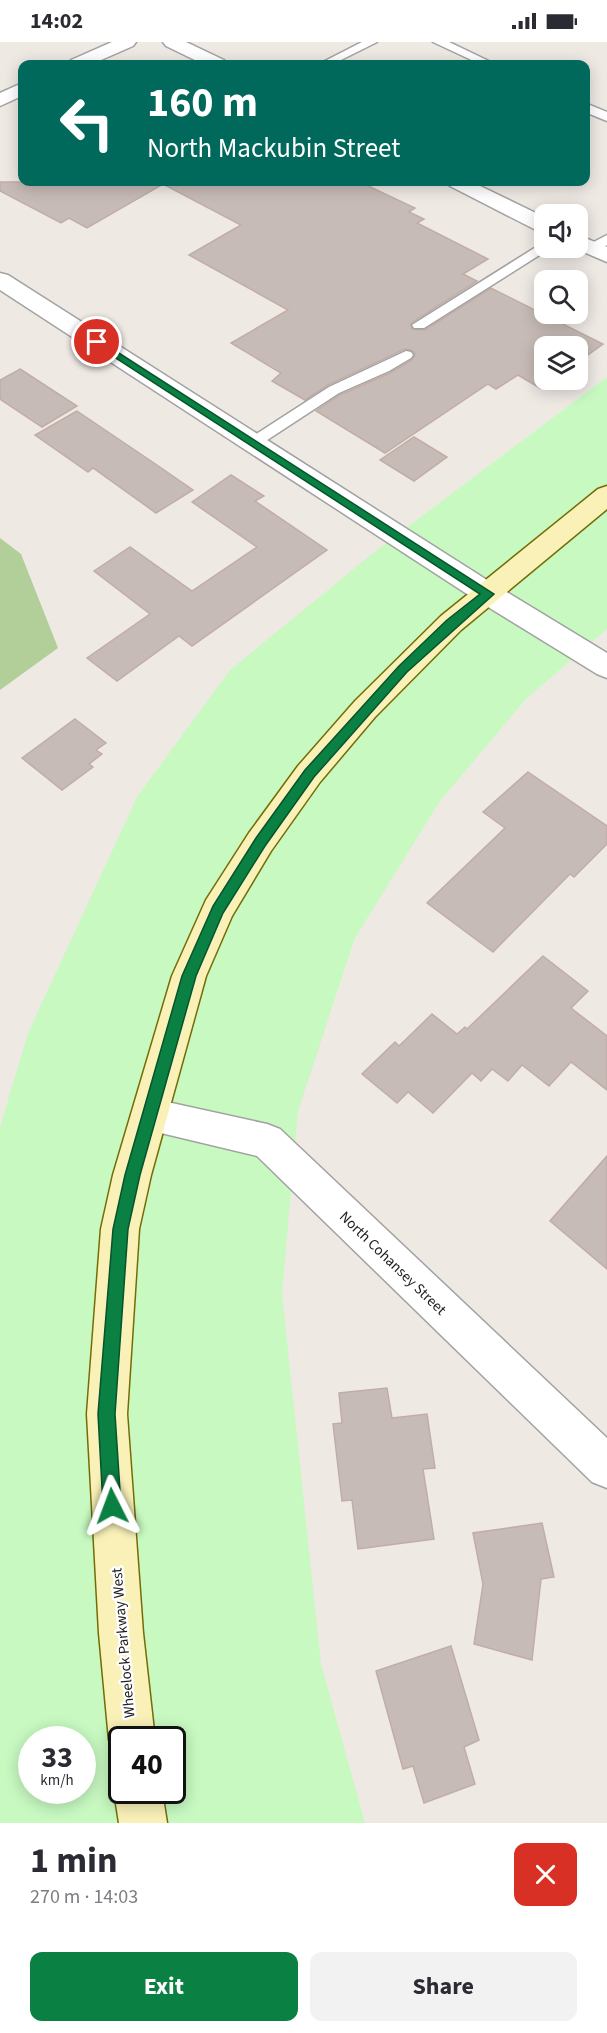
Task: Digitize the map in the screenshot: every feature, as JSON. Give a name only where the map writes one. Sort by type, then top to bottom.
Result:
[{"type":"street","points":[[87,60],[127,42]]},
{"type":"street","points":[[172,42],[210,60]]},
{"type":"street","points":[[0,100],[18,91]]},
{"type":"street","points":[[465,186],[534,220]]},
{"type":"street","points":[[0,280],[488,594],[554,632],[607,667]]},
{"type":"street","name":"Wheelock Parkway West","points":[[131,1726],[107,1414],[120,1229],[132,1175],[189,976],[218,910],[260,842],[309,774],[365,709],[451,623],[607,495]]},
{"type":"street","name":"North Cohansey Street","points":[[150,1115],[267,1141],[607,1467]]},
{"type":"street","points":[[140,1804],[143,1823]]},
{"type":"lane","points":[[333,60],[370,42]]},
{"type":"lane","points":[[439,42],[480,60]]},
{"type":"lane","points":[[590,109],[607,117]]},
{"type":"lane","points":[[420,325],[534,252]]},
{"type":"lane","points":[[252,442],[334,390],[384,368],[406,355]]},
{"type":"green space","points":[[607,377],[607,629],[526,699],[440,801],[355,938],[298,1111],[282,1294],[321,1664],[365,1823],[0,1823],[0,1127],[28,1033],[137,797],[230,670],[378,549]]},
{"type":"green space","points":[[0,538],[21,554],[58,648],[0,690]]},
{"type":"building","points":[[0,182],[18,182],[18,186],[160,186],[87,228],[69,218],[61,223],[0,191]]},
{"type":"building","points":[[167,186],[368,186],[415,208],[409,212],[424,219],[417,223],[488,259],[463,274],[477,281],[411,323],[412,329],[425,330],[491,288],[534,310],[534,324],[563,324],[587,336],[534,336],[534,384],[518,375],[496,389],[488,384],[385,453],[316,411],[340,395],[390,373],[412,360],[415,354],[405,349],[328,385],[305,400],[272,381],[281,373],[231,343],[288,310],[189,255],[241,225]]},
{"type":"building","points":[[588,336],[603,344],[588,355]]},
{"type":"building","points":[[20,369],[77,406],[42,427],[0,399],[0,380]]},
{"type":"building","points":[[77,411],[193,490],[156,513],[93,468],[88,472],[35,435]]},
{"type":"building","points":[[414,437],[447,457],[414,481],[380,460]]},
{"type":"building","points":[[231,475],[264,496],[255,501],[327,550],[192,646],[179,636],[117,681],[87,658],[150,614],[94,571],[130,547],[192,591],[257,547],[192,502]]},
{"type":"building","points":[[75,719],[106,743],[96,750],[102,754],[89,764],[93,767],[62,790],[22,758]]},
{"type":"building","points":[[528,772],[607,826],[607,844],[574,877],[570,874],[493,952],[427,903],[505,828],[483,812]]},
{"type":"building","points":[[543,956],[588,991],[571,1008],[607,1036],[607,1090],[571,1062],[549,1086],[522,1065],[508,1081],[492,1069],[481,1081],[472,1073],[433,1113],[408,1092],[397,1103],[362,1074],[395,1042],[399,1046],[432,1014],[457,1034],[465,1027],[467,1029]]},
{"type":"building","points":[[607,1156],[607,1269],[550,1221]]},
{"type":"building","points":[[387,1388],[392,1418],[427,1414],[435,1468],[423,1469],[434,1539],[358,1549],[352,1500],[342,1501],[333,1424],[342,1423],[339,1393]]},
{"type":"building","points":[[542,1523],[554,1577],[541,1579],[532,1660],[474,1644],[483,1584],[473,1533]]},
{"type":"building","points":[[451,1646],[479,1740],[464,1747],[475,1784],[424,1803],[413,1766],[403,1769],[376,1671]]},
{"type":"route","points":[[97,342],[488,594],[451,623],[403,669],[309,774],[260,842],[218,910],[189,976],[132,1175],[120,1229],[115,1327],[107,1414],[112,1506]]}]
